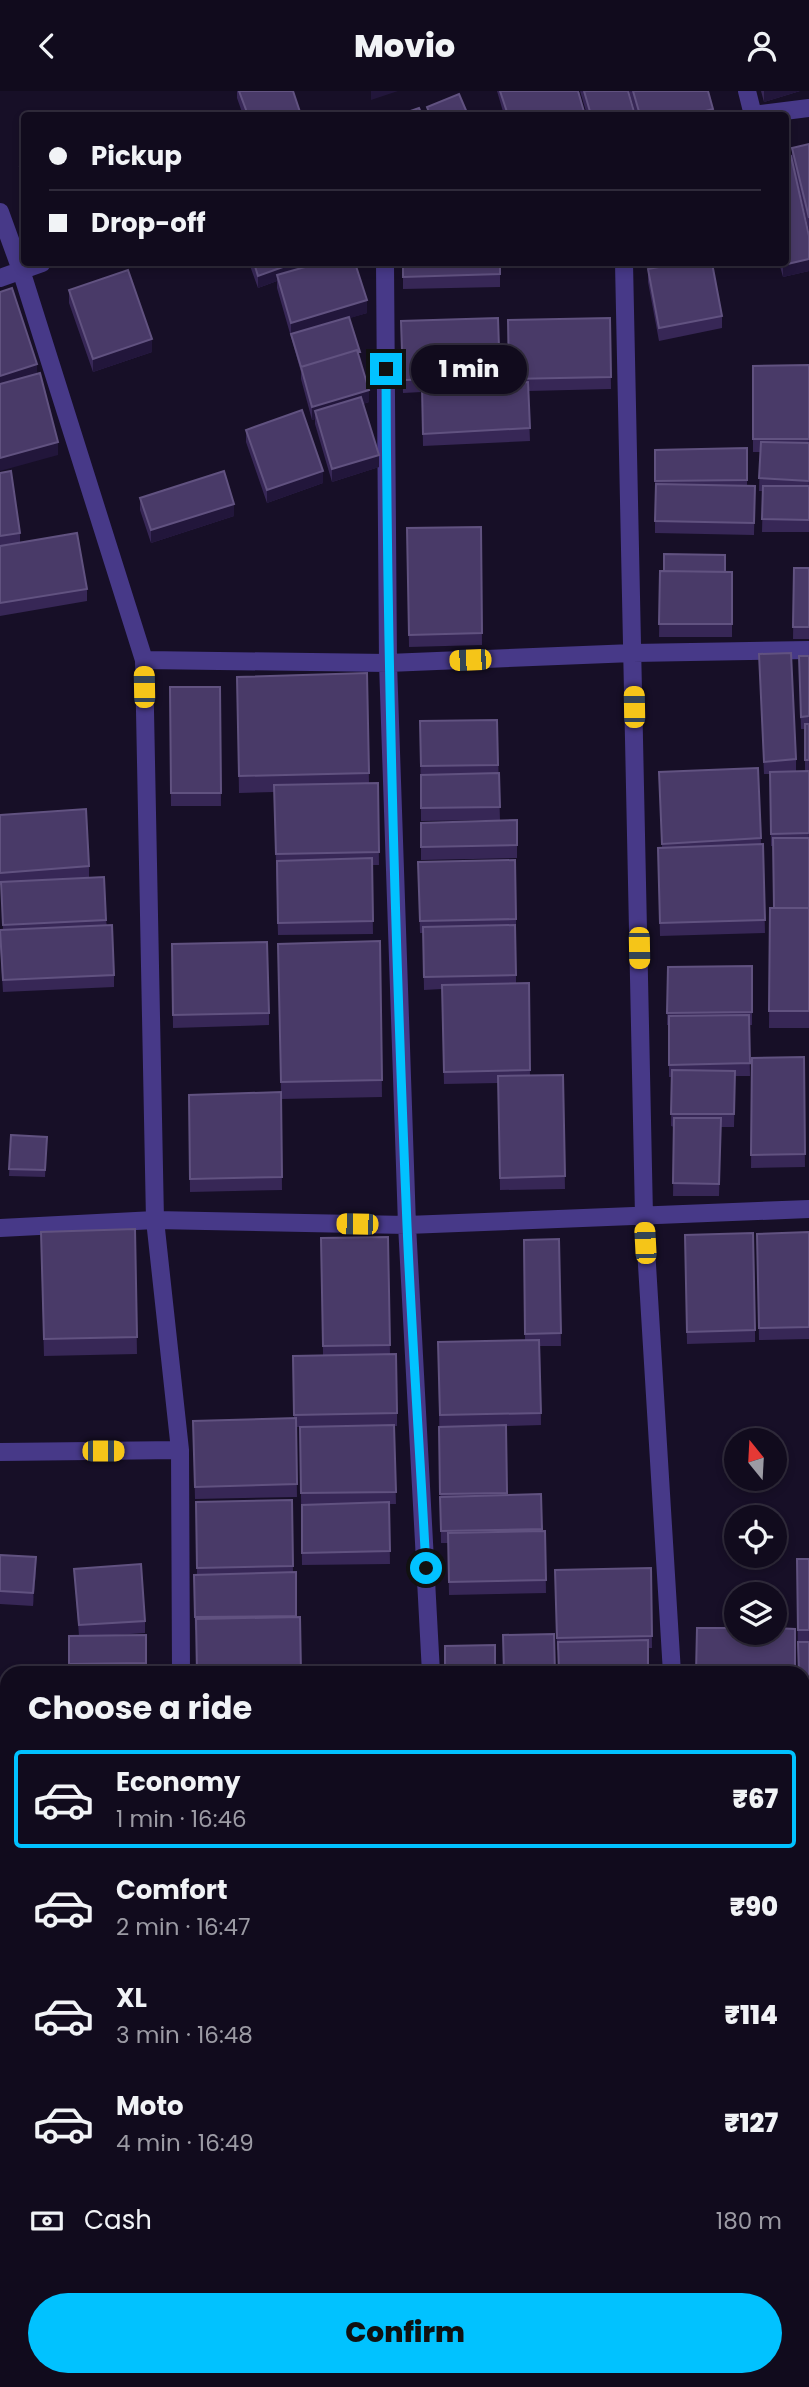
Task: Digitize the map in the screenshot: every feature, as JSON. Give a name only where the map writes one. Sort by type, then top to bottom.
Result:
[{"type":"street","points":[[747,91],[752,112]]},
{"type":"street","points":[[777,112],[809,108]]},
{"type":"street","points":[[0,212],[21,270],[144,660],[155,1220],[180,1450],[181,1666]]},
{"type":"street","points":[[0,278],[33,266]]},
{"type":"street","points":[[385,266],[388,663],[407,1225],[431,1666]]},
{"type":"street","points":[[624,266],[644,1216],[671,1666]]},
{"type":"street","points":[[144,660],[388,663],[633,653],[809,650]]},
{"type":"street","points":[[0,1228],[155,1220],[407,1225],[809,1209]]},
{"type":"street","points":[[0,1452],[180,1450]]},
{"type":"building","points":[[239,91],[293,91],[300,112],[247,112]]},
{"type":"building","points":[[500,91],[578,91],[584,112],[507,112]]},
{"type":"building","points":[[584,91],[628,91],[634,112],[590,112]]},
{"type":"building","points":[[633,91],[708,91],[713,109],[702,112],[639,112]]},
{"type":"building","points":[[459,94],[467,112],[429,112],[427,107]]},
{"type":"building","points":[[809,144],[809,218],[792,148]]},
{"type":"building","points":[[789,156],[809,236],[809,259],[789,264]]},
{"type":"building","points":[[255,266],[286,266],[258,276]]},
{"type":"building","points":[[308,266],[356,266],[367,300],[291,323],[277,275]]},
{"type":"building","points":[[403,266],[500,266],[500,274],[403,277]]},
{"type":"building","points":[[664,266],[713,266],[722,316],[659,328],[648,269]]},
{"type":"building","points":[[128,270],[152,339],[93,359],[69,290]]},
{"type":"building","points":[[12,288],[37,364],[0,376],[0,292]]},
{"type":"building","points":[[349,317],[360,352],[357,350],[301,367],[291,334]]},
{"type":"building","points":[[498,318],[500,378],[403,380],[401,321]]},
{"type":"building","points":[[610,318],[611,377],[509,379],[508,320]]},
{"type":"building","points":[[357,350],[369,390],[312,407],[301,367]]},
{"type":"building","points":[[809,365],[809,439],[753,439],[753,366]]},
{"type":"building","points":[[40,373],[58,442],[0,458],[0,384]]},
{"type":"building","points":[[528,382],[530,428],[423,434],[422,387]]},
{"type":"building","points":[[361,397],[379,455],[332,469],[315,411]]},
{"type":"building","points":[[302,410],[323,471],[267,490],[246,430]]},
{"type":"building","points":[[761,442],[809,443],[809,481],[759,478]]},
{"type":"building","points":[[747,448],[747,480],[655,481],[655,450]]},
{"type":"building","points":[[11,471],[20,533],[0,536],[0,473]]},
{"type":"building","points":[[224,471],[234,504],[151,530],[140,498]]},
{"type":"building","points":[[656,484],[755,486],[754,523],[655,521]]},
{"type":"building","points":[[763,486],[809,486],[809,520],[762,519]]},
{"type":"building","points":[[481,527],[482,633],[409,635],[407,528]]},
{"type":"building","points":[[77,533],[87,589],[0,603],[0,546]]},
{"type":"building","points":[[664,554],[725,555],[725,572],[664,571]]},
{"type":"building","points":[[794,568],[809,568],[809,627],[793,627]]},
{"type":"building","points":[[660,571],[732,572],[732,624],[659,624]]},
{"type":"building","points":[[791,653],[796,759],[764,762],[759,654]]},
{"type":"building","points":[[799,656],[809,656],[809,716],[801,717]]},
{"type":"building","points":[[367,673],[369,773],[239,776],[237,677]]},
{"type":"building","points":[[170,687],[220,687],[221,793],[171,793]]},
{"type":"building","points":[[497,720],[498,765],[421,766],[420,721]]},
{"type":"building","points":[[805,724],[809,724],[809,760],[805,760]]},
{"type":"building","points":[[758,768],[761,838],[662,844],[659,772]]},
{"type":"building","points":[[809,771],[809,833],[771,834],[770,772]]},
{"type":"building","points":[[499,773],[500,807],[421,808],[421,775]]},
{"type":"building","points":[[378,783],[379,852],[276,854],[274,785]]},
{"type":"building","points":[[86,809],[89,866],[0,873],[0,815]]},
{"type":"building","points":[[517,820],[517,845],[421,847],[421,823]]},
{"type":"building","points":[[773,838],[809,838],[809,908],[774,908]]},
{"type":"building","points":[[763,844],[765,920],[660,923],[658,848]]},
{"type":"building","points":[[372,858],[373,921],[278,923],[277,861]]},
{"type":"building","points":[[515,860],[516,919],[420,921],[418,862]]},
{"type":"building","points":[[104,877],[106,920],[3,925],[1,882]]},
{"type":"building","points":[[770,908],[809,908],[809,1011],[769,1011]]},
{"type":"building","points":[[112,925],[114,975],[3,980],[0,930]]},
{"type":"building","points":[[515,925],[516,975],[424,977],[423,927]]},
{"type":"building","points":[[380,941],[382,1080],[281,1082],[278,944]]},
{"type":"building","points":[[267,942],[269,1013],[173,1015],[172,944]]},
{"type":"building","points":[[752,966],[752,1012],[667,1013],[668,967]]},
{"type":"building","points":[[529,983],[530,1070],[444,1072],[442,985]]},
{"type":"building","points":[[749,1015],[750,1063],[669,1065],[669,1016]]},
{"type":"building","points":[[804,1057],[805,1154],[751,1155],[752,1058]]},
{"type":"building","points":[[672,1070],[735,1071],[734,1114],[671,1114]]},
{"type":"building","points":[[563,1075],[565,1176],[500,1178],[498,1076]]},
{"type":"building","points":[[281,1092],[282,1177],[190,1179],[189,1095]]},
{"type":"building","points":[[674,1118],[721,1118],[719,1184],[673,1183]]},
{"type":"building","points":[[11,1135],[47,1137],[45,1170],[9,1169]]},
{"type":"building","points":[[135,1229],[137,1337],[44,1339],[41,1232]]},
{"type":"building","points":[[809,1232],[809,1327],[759,1328],[757,1234]]},
{"type":"building","points":[[753,1233],[755,1330],[687,1332],[685,1235]]},
{"type":"building","points":[[388,1237],[390,1345],[323,1346],[321,1238]]},
{"type":"building","points":[[559,1239],[561,1333],[525,1334],[524,1240]]},
{"type":"building","points":[[539,1340],[541,1413],[440,1415],[438,1342]]},
{"type":"building","points":[[396,1354],[397,1413],[294,1415],[293,1356]]},
{"type":"building","points":[[296,1418],[297,1484],[195,1487],[193,1421]]},
{"type":"building","points":[[394,1425],[396,1492],[301,1493],[300,1427]]},
{"type":"building","points":[[506,1425],[507,1493],[440,1494],[439,1427]]},
{"type":"building","points":[[541,1494],[542,1529],[441,1531],[440,1497]]},
{"type":"building","points":[[292,1500],[293,1566],[197,1568],[196,1502]]},
{"type":"building","points":[[389,1502],[390,1551],[302,1553],[302,1505]]},
{"type":"building","points":[[545,1531],[546,1580],[449,1582],[448,1533]]},
{"type":"building","points":[[0,1555],[36,1557],[33,1593],[0,1591]]},
{"type":"building","points":[[797,1559],[809,1559],[809,1630],[798,1630]]},
{"type":"building","points":[[141,1564],[145,1621],[79,1625],[74,1569]]},
{"type":"building","points":[[651,1568],[652,1636],[557,1638],[555,1570]]},
{"type":"building","points":[[296,1572],[296,1616],[195,1617],[194,1575]]},
{"type":"building","points":[[300,1617],[301,1666],[197,1666],[196,1619]]},
{"type":"building","points":[[697,1628],[724,1628],[724,1645],[787,1645],[787,1629],[795,1629],[795,1666],[696,1666]]},
{"type":"building","points":[[554,1634],[555,1666],[504,1666],[503,1635]]},
{"type":"building","points":[[146,1635],[146,1663],[69,1664],[69,1636]]},
{"type":"building","points":[[648,1640],[648,1666],[559,1666],[558,1642]]},
{"type":"building","points":[[798,1642],[809,1642],[809,1666],[799,1666]]},
{"type":"building","points":[[495,1645],[495,1666],[445,1666],[445,1646]]},
{"type":"building","points":[[144,1663],[144,1666],[72,1666]]},
{"type":"route","points":[[386,369],[388,663],[407,1225],[426,1568]]}]
